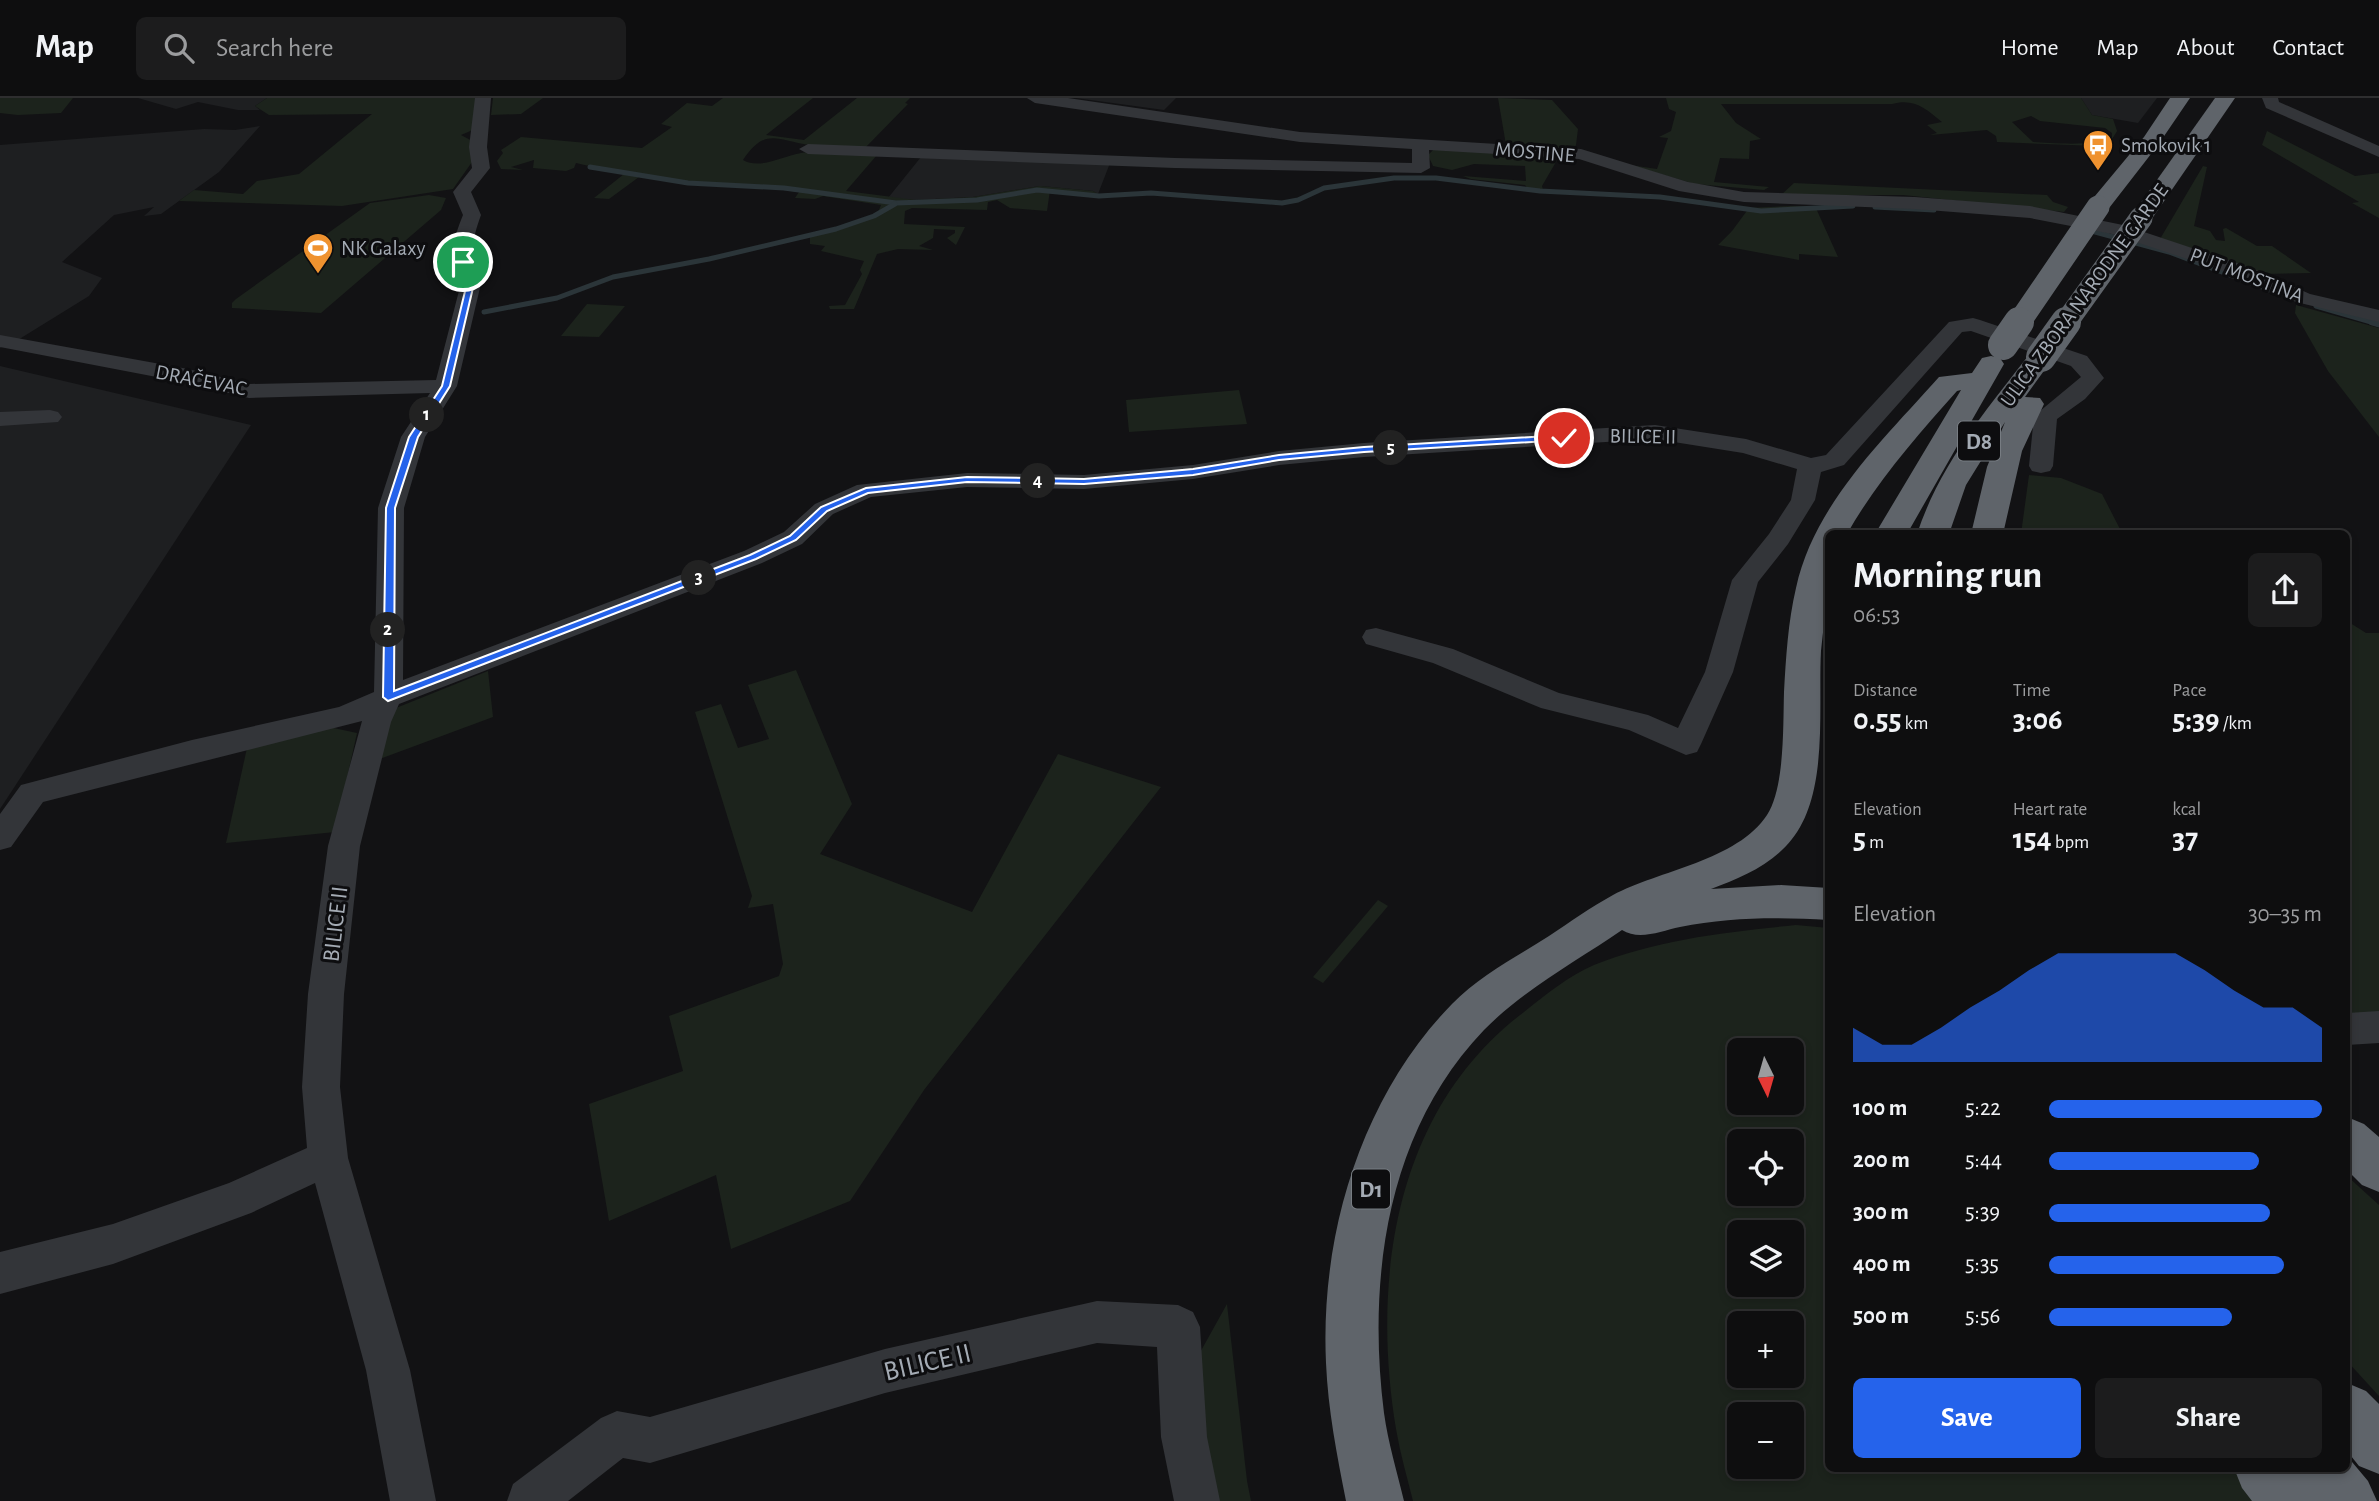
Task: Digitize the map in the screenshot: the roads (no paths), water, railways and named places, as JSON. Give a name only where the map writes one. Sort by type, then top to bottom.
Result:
[{"type":"highway","name":"ULICA ZBORA NARODNE GARDE","points":[[1892,530],[1944,438],[2003,345],[2098,207],[2151,141],[2180,98]]},
{"type":"highway","name":"ULICA ZBORA NARODNE GARDE","points":[[1934,530],[1940,506],[1962,464],[2225,98]]},
{"type":"highway","points":[[1988,530],[2001,463],[2009,440],[2041,387],[2041,357]]},
{"type":"highway","points":[[1834,528],[1878,463],[1949,383],[1981,381]]},
{"type":"highway","points":[[1561,950],[1633,903],[1750,854],[1780,827],[1797,785],[1810,597],[1825,554]]},
{"type":"highway","name":"D1","points":[[1375,1501],[1357,1413],[1352,1326],[1357,1249],[1373,1178],[1398,1117],[1429,1063],[1468,1017],[1512,980],[1561,950],[1616,926],[1675,910],[1738,902],[1825,904]]},
{"type":"highway","points":[[2350,1142],[2379,1169]]},
{"type":"highway","points":[[2350,1413],[2379,1446]]},
{"type":"highway","points":[[2265,1472],[2288,1501]]},
{"type":"highway","points":[[2323,1472],[2348,1501]]},
{"type":"street","name":"BILICE II","points":[[413,1501],[388,1370],[328,1158],[321,1087],[325,1007],[344,846],[376,722],[388,697],[387,606],[391,508],[414,437],[446,386],[472,279],[463,262],[464,236],[472,215],[463,192],[481,168],[478,147],[482,98]]},
{"type":"street","name":"MOSTINE","points":[[1035,98],[1300,137],[1581,154],[1685,187],[1744,197],[1914,203],[2030,212],[2116,229]]},
{"type":"street","points":[[2270,98],[2272,105],[2379,152]]},
{"type":"street","points":[[808,149],[1175,163],[1421,168],[1420,144]]},
{"type":"street","name":"PUT MOSTINA","points":[[2116,229],[2245,272],[2303,298],[2379,316]]},
{"type":"street","points":[[1376,637],[1443,656],[1551,701],[1637,722],[1686,744],[1718,672],[1745,580],[1779,538],[1803,500],[1810,465],[1825,465],[1835,460],[1956,326],[1973,324],[2079,361],[2093,378],[2077,394],[2046,416],[2041,466]]},
{"type":"street","name":"DRAČEVAC","points":[[0,341],[188,376],[249,391],[446,386]]},
{"type":"street","points":[[0,419],[50,417]]},
{"type":"street","name":"BILICE II","points":[[0,838],[32,793],[192,751],[346,716],[388,697],[753,557],[793,538],[824,509],[866,491],[967,480],[1084,482],[1193,472],[1279,458],[1352,451],[1655,432],[1746,446],[1810,465]]},
{"type":"street","points":[[1803,500],[1834,528]]},
{"type":"street","points":[[2350,1029],[2379,1027]]},
{"type":"street","points":[[0,1273],[113,1244],[237,1199],[328,1158]]},
{"type":"street","name":"BILICE II","points":[[530,1501],[617,1434],[650,1440],[886,1371],[1097,1322],[1178,1327],[1181,1400],[1189,1474],[1197,1501]]},
{"type":"waterway","points":[[590,167],[688,183],[784,188],[896,203],[977,200],[1037,190],[1099,196],[1151,193],[1282,203],[1298,200],[1324,188],[1394,178],[1436,178],[1540,191],[1660,197],[1761,211],[1853,206]]},
{"type":"waterway","points":[[484,312],[557,298],[613,277],[709,259],[836,229],[874,216],[895,204]]},
{"type":"waterway","points":[[1875,207],[1934,210]]},
{"type":"waterway","points":[[2084,229],[2169,252],[2272,291]]},
{"type":"waterway","points":[[2316,306],[2378,324]]},
{"type":"waterway","points":[[2372,322],[2379,324]]},
{"type":"place","name":"Smokovik 1","points":[[2098,172]]},
{"type":"place","name":"NK Galaxy","points":[[318,275]]}]
